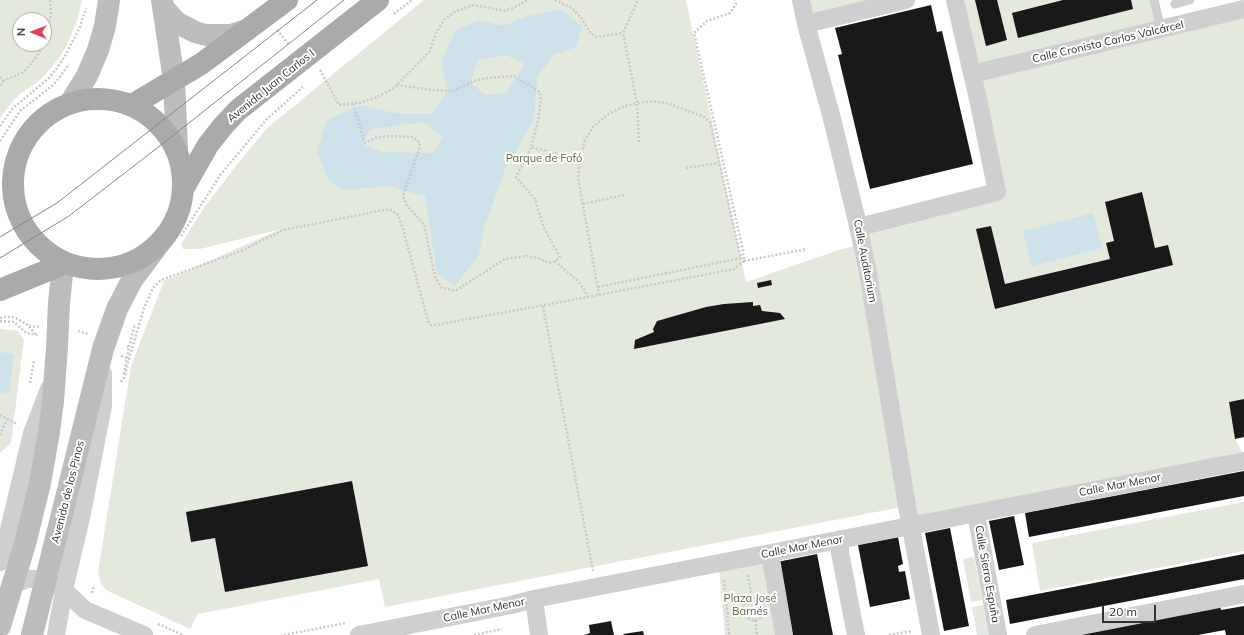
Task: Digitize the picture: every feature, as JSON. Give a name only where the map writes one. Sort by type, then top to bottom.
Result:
[{"type":"main road","points":[[70,103],[87,76],[98,50],[105,26],[110,0]]},
{"type":"main road","points":[[132,105],[201,64],[287,0]]},
{"type":"main road","name":"Avenida Juan Carlos I","points":[[183,189],[208,145],[238,110],[378,0]]},
{"type":"main road","points":[[162,4],[176,22],[195,32],[206,35],[231,35],[247,30]]},
{"type":"main road","points":[[162,4],[174,80],[177,149],[181,167],[183,189],[178,213],[170,228],[170,240],[136,260],[116,267],[84,269],[63,264],[39,244],[28,230],[15,204],[13,174],[22,145],[33,129],[45,117],[70,103],[87,99],[105,99],[132,105],[160,125],[177,149]]},
{"type":"main road","points":[[0,190],[13,174]]},
{"type":"main road","name":"Avenida de los Pinos","points":[[32,635],[55,586],[103,349],[117,309],[132,280],[170,240]]},
{"type":"main road","points":[[0,290],[63,264]]},
{"type":"main road","points":[[0,626],[25,544],[40,483],[49,432],[55,375],[58,303],[63,264]]},
{"type":"street","name":"Calle Auditorium","points":[[801,0],[806,24],[831,115],[867,267],[912,526],[925,633]]},
{"type":"street","points":[[806,24],[906,0]]},
{"type":"street","points":[[858,227],[997,192],[955,0]]},
{"type":"street","name":"Calle Cronista Carlos Valcárcel","points":[[972,74],[1244,9]]},
{"type":"street","points":[[0,562],[32,432],[55,375]]},
{"type":"street","name":"Calle Mar Menor","points":[[359,635],[511,605],[534,599],[1244,461]]},
{"type":"street","name":"Calle Sierra Espuña","points":[[977,513],[998,635]]},
{"type":"street","points":[[840,540],[840,553],[856,635]]},
{"type":"street","points":[[770,553],[784,635]]},
{"type":"street","points":[[14,584],[36,579],[55,586],[150,629]]},
{"type":"street","name":"Avenida de los Pinos","points":[[55,586],[56,633]]},
{"type":"street","points":[[1035,635],[1244,594]]},
{"type":"street","points":[[534,599],[539,635]]},
{"type":"street","points":[[56,633],[88,602]]},
{"type":"lane","points":[[1154,0],[1161,29]]},
{"type":"lane","points":[[1175,4],[1190,0]]},
{"type":"path","points":[[50,0],[51,12]]},
{"type":"path","points":[[266,15],[290,47],[304,58],[315,62],[340,105],[353,105],[375,98],[394,88],[430,51],[436,33],[444,20],[456,11],[474,5],[504,11],[528,0]]},
{"type":"path","points":[[555,0],[572,8],[582,19],[590,32],[596,37],[623,33]]},
{"type":"path","points":[[638,0],[623,33],[637,103],[639,142]]},
{"type":"path","points":[[735,0],[736,4],[730,13],[707,21],[694,33],[744,261]]},
{"type":"path","points":[[0,126],[13,108],[49,78],[57,68],[80,27],[86,5]]},
{"type":"path","points":[[0,87],[3,81],[24,72],[40,52]]},
{"type":"path","points":[[0,141],[20,111],[52,86],[69,63]]},
{"type":"path","points":[[353,105],[365,143],[375,138],[389,136],[412,137],[420,143],[419,150],[403,195],[407,206],[424,224],[434,276],[441,287],[455,291],[505,259],[527,256],[538,258],[549,263],[560,258],[544,228],[535,199],[516,176],[532,147],[538,121],[541,99],[540,92],[514,76],[486,78],[474,81],[453,91],[430,90],[397,85]]},
{"type":"path","points":[[0,77],[3,81]]},
{"type":"path","points":[[170,240],[221,174],[267,119],[308,82]]},
{"type":"path","points":[[598,286],[741,258],[710,122],[704,117],[670,104],[653,101],[637,103],[622,107],[607,115],[593,128],[585,140],[580,160],[578,178],[598,286],[600,295]]},
{"type":"path","points":[[532,147],[580,160]]},
{"type":"path","points":[[686,168],[719,163]]},
{"type":"path","points":[[583,204],[624,195]]},
{"type":"path","points":[[120,384],[124,378],[144,308],[154,288],[161,280],[241,251],[283,230],[389,209],[398,215],[428,321],[431,325],[439,325],[543,306],[734,269],[744,261],[807,249]]},
{"type":"path","points":[[555,261],[579,282],[588,297]]},
{"type":"path","points":[[543,306],[596,587]]},
{"type":"path","points":[[0,319],[4,316],[18,319],[29,326],[36,334]]},
{"type":"path","points":[[129,347],[136,318]]},
{"type":"path","points":[[0,319],[14,322],[26,333],[57,338]]},
{"type":"path","points":[[103,349],[129,359]]},
{"type":"path","points":[[0,415],[23,427]]},
{"type":"path","points":[[0,435],[7,419]]},
{"type":"path","points":[[746,558],[752,599]]},
{"type":"path","points":[[722,563],[729,635]]},
{"type":"path","points":[[87,590],[88,602]]},
{"type":"path","points":[[756,598],[761,601],[764,606],[765,611],[758,620],[748,620],[744,614],[743,605],[746,601],[752,599],[756,598]]},
{"type":"path","points":[[727,613],[743,610]]},
{"type":"path","points":[[756,620],[757,635]]},
{"type":"path","points":[[150,629],[183,635]]},
{"type":"path","points":[[474,635],[502,629]]},
{"type":"path","points":[[889,635],[925,633]]},
{"type":"green space","points":[[0,0],[82,0],[77,21],[65,49],[52,67],[39,81],[20,94],[0,118]]},
{"type":"green space","name":"Parque de Fofó","points":[[424,0],[686,0],[746,282],[854,246],[855,259],[860,235],[997,192],[955,0],[1154,0],[1161,29],[1244,9],[1244,399],[1229,402],[1235,439],[1242,452],[912,526],[907,506],[385,607],[379,579],[198,614],[190,629],[106,590],[101,584],[98,572],[131,366],[164,281],[281,229],[200,249],[183,249],[181,244],[204,208],[267,128]]},
{"type":"green space","points":[[801,0],[906,0],[806,24]]},
{"type":"green space","points":[[0,329],[18,331],[24,340],[11,443],[0,453]]},
{"type":"green space","points":[[1244,502],[1244,551],[1040,591],[1032,543]]},
{"type":"green space","points":[[974,557],[982,600],[971,602],[963,559]]},
{"type":"green space","name":"Plaza José Barnés","points":[[771,559],[784,635],[725,635],[719,568]]},
{"type":"green space","points":[[983,605],[989,635],[977,635],[972,607]]},
{"type":"water","points":[[561,9],[582,27],[576,47],[553,55],[537,78],[534,119],[505,169],[484,228],[478,256],[455,286],[437,273],[425,196],[388,186],[343,190],[328,180],[317,151],[327,120],[361,105],[399,114],[432,114],[448,91],[441,61],[456,30],[479,20],[503,26],[528,16]],"holes":[[[506,55],[525,64],[506,93],[485,95],[470,82],[478,60]],[[424,122],[443,138],[433,153],[382,152],[362,144],[370,129]]]},
{"type":"water","points":[[1093,213],[1102,248],[1032,266],[1023,231]]},
{"type":"water","points":[[0,352],[14,354],[9,394],[0,392]]},
{"type":"building","points":[[975,0],[997,0],[1007,40],[986,46]]},
{"type":"building","points":[[1063,0],[1131,0],[1133,9],[1018,38],[1012,13]]},
{"type":"building","points":[[931,5],[937,32],[942,31],[973,164],[870,189],[838,55],[842,54],[835,28]]},
{"type":"building","points":[[1142,192],[1155,248],[1168,245],[1173,265],[995,309],[976,229],[991,226],[1005,284],[1110,259],[1106,243],[1114,241],[1105,202]]},
{"type":"building","points":[[771,280],[772,285],[758,288],[757,283]]},
{"type":"building","points":[[753,302],[753,306],[760,305],[762,311],[780,313],[785,319],[634,349],[635,340],[654,332],[653,329],[657,321],[706,307]]},
{"type":"building","points":[[1244,399],[1244,437],[1235,439],[1229,402]]},
{"type":"building","points":[[1244,471],[1244,496],[1029,537],[1025,513]]},
{"type":"building","points":[[352,481],[368,566],[225,592],[215,538],[191,542],[186,512]]},
{"type":"building","points":[[1014,516],[1024,565],[999,570],[989,521]]},
{"type":"building","points":[[950,528],[969,626],[944,631],[925,533]]},
{"type":"building","points":[[898,537],[903,564],[898,566],[899,572],[905,571],[910,599],[870,607],[858,545]]},
{"type":"building","points":[[817,554],[833,635],[791,635],[777,562]]},
{"type":"building","points":[[1244,554],[1244,579],[1010,624],[1006,600]]},
{"type":"building","points":[[1220,606],[1221,610],[1244,606],[1244,635],[1226,635],[1225,630],[1198,635],[1072,635]]},
{"type":"building","points":[[611,621],[614,635],[584,635],[590,633],[589,625]]},
{"type":"building","points":[[643,631],[644,635],[623,634]]},
{"type":"tram line","points":[[0,237],[57,203],[317,0]]},
{"type":"tram line","points":[[0,258],[69,216],[344,0]]}]
